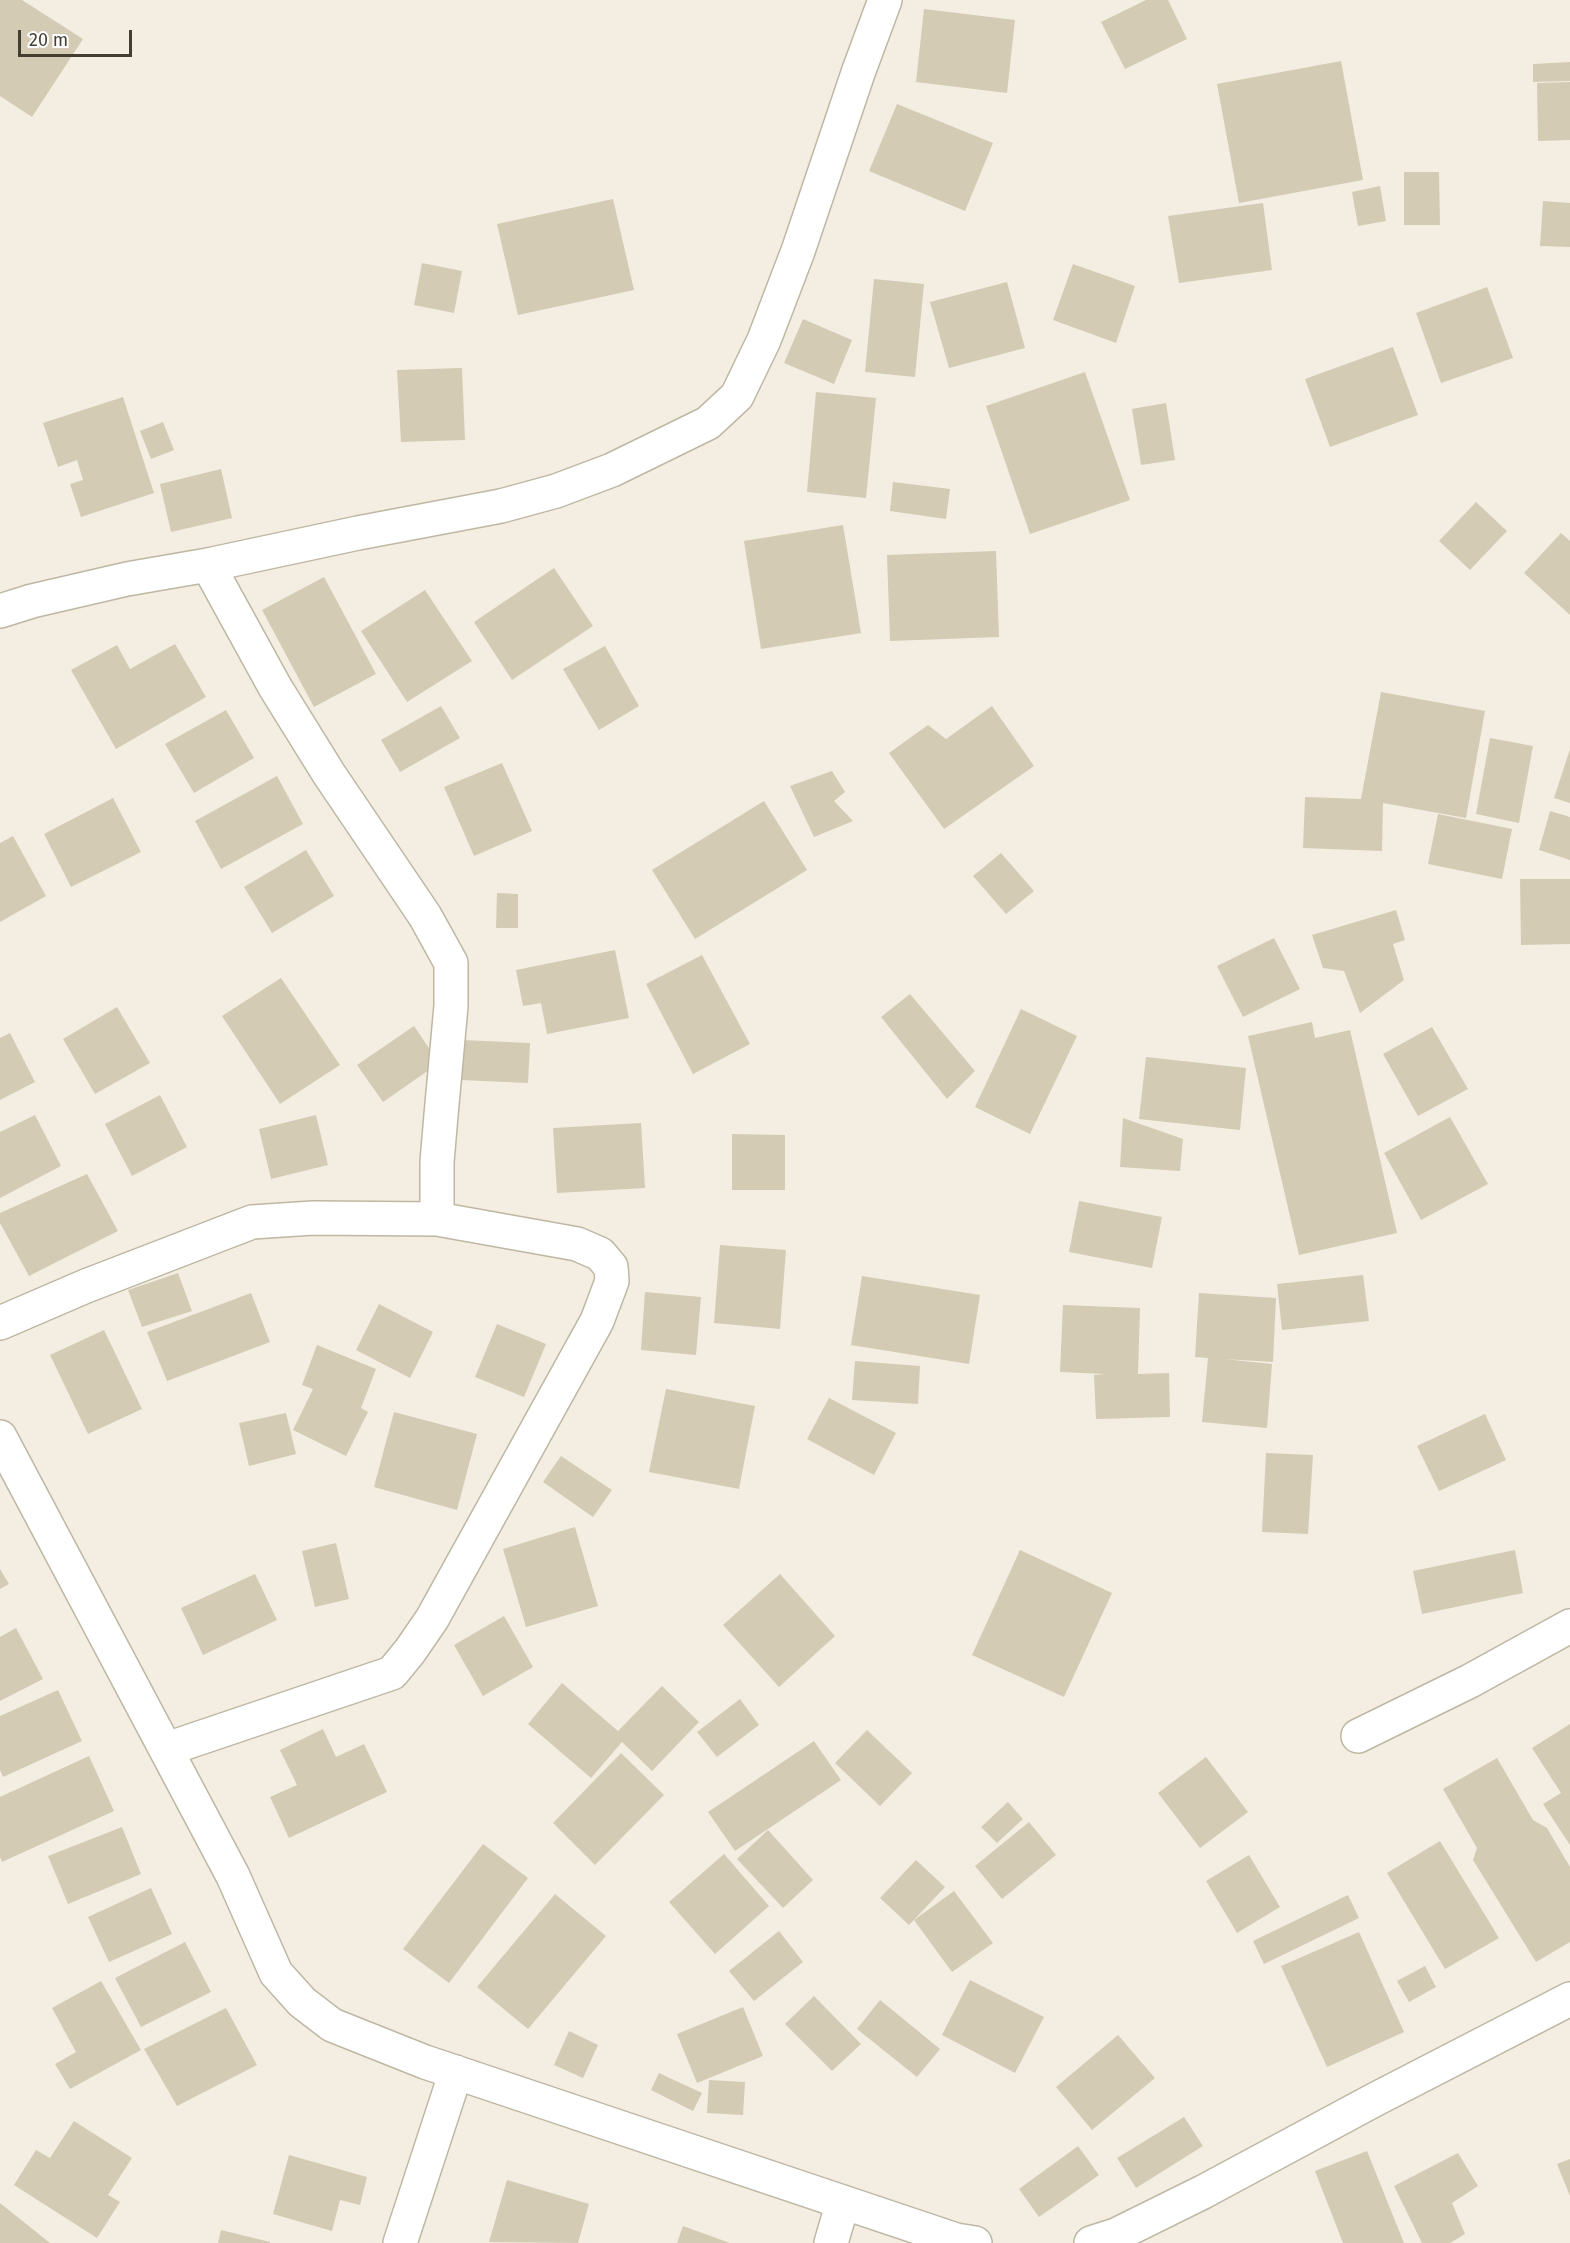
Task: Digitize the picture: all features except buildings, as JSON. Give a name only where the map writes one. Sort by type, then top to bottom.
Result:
[{"type":"street","points":[[0,611],[32,601],[127,579],[501,507],[556,491],[612,470],[708,423],[736,396],[764,340],[798,250],[885,0]]},
{"type":"street","points":[[208,565],[281,697],[329,774],[425,916],[451,963],[452,1006],[437,1162],[437,1219]]},
{"type":"street","points":[[0,1323],[86,1286],[252,1222],[313,1218],[437,1219],[566,1242],[600,1254],[611,1267],[612,1281],[597,1320],[432,1619],[392,1673],[167,1749]]},
{"type":"street","points":[[0,1437],[233,1876],[276,1973],[302,2002],[332,2025],[456,2072],[956,2240],[975,2243]]},
{"type":"street","points":[[1358,1736],[1470,1681],[1570,1626]]},
{"type":"street","points":[[1091,2243],[1116,2235],[1203,2192],[1570,1999]]},
{"type":"street","points":[[400,2243],[456,2072]]},
{"type":"street","points":[[831,2243],[843,2202]]}]
